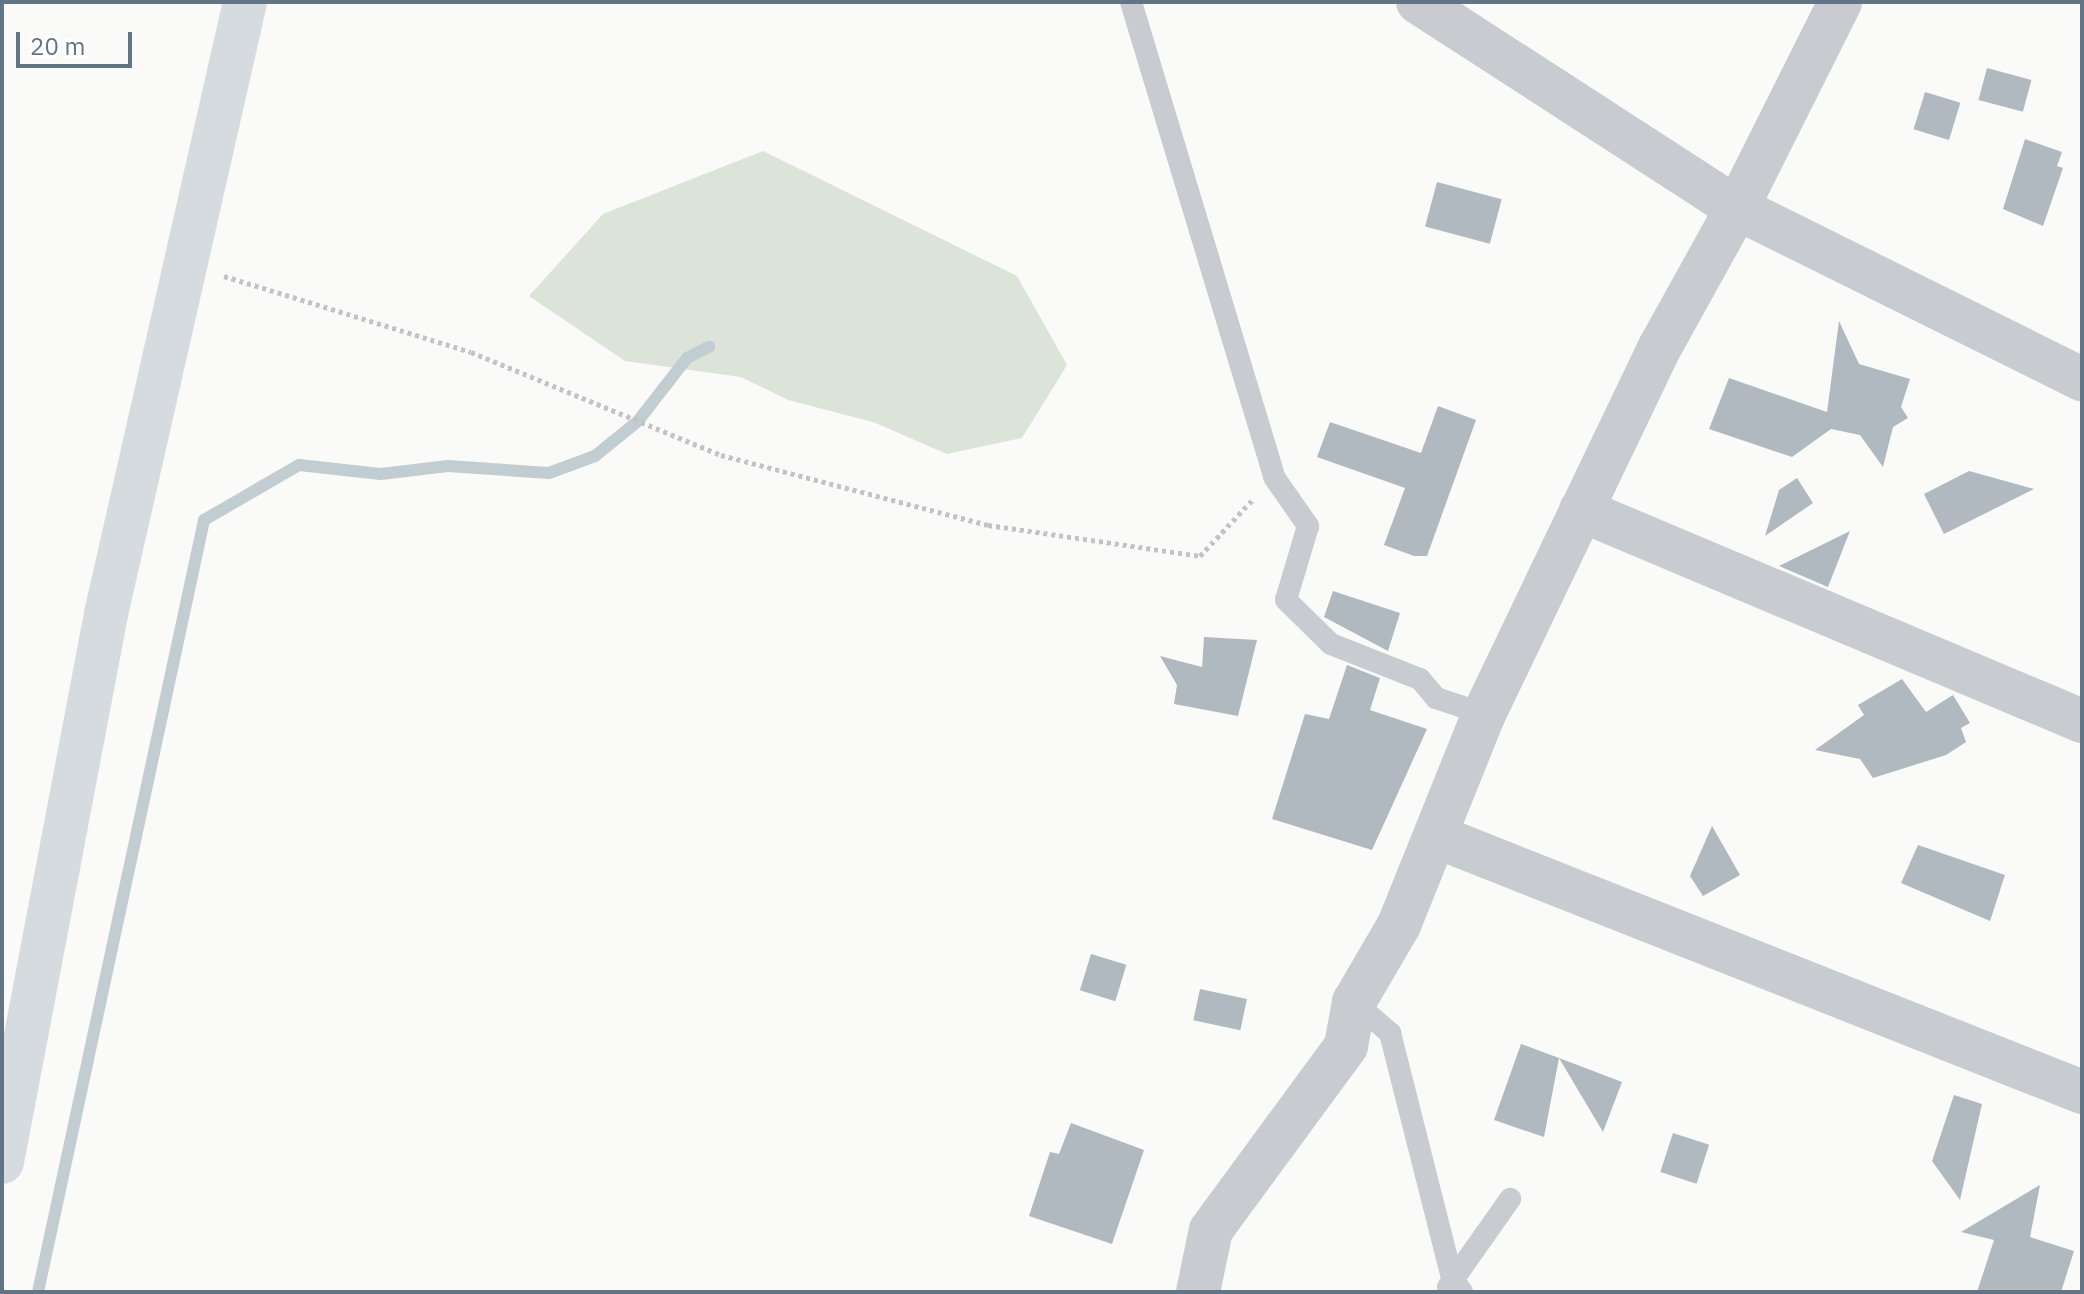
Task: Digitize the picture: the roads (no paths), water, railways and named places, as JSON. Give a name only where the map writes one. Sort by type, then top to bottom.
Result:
[{"type":"highway","points":[[2,1162],[106,614],[245,2]]},
{"type":"street","points":[[1418,2],[1737,208],[2082,379]]},
{"type":"street","points":[[1198,1292],[1211,1230],[1346,1046],[1354,1002],[1399,925],[1438,837],[1484,714],[1660,347],[1737,208],[1840,2]]},
{"type":"street","points":[[1581,510],[2082,721]]},
{"type":"street","points":[[1438,837],[2082,1092]]},
{"type":"lane","points":[[1131,2],[1274,477],[1308,526],[1286,600],[1331,644],[1420,679],[1436,698],[1484,714]]},
{"type":"lane","points":[[1354,1002],[1390,1033],[1453,1287]]},
{"type":"lane","points":[[1453,1287],[1510,1199]]},
{"type":"waterway","points":[[38,1292],[204,520],[299,465],[381,474],[448,466],[549,473],[595,456],[638,421],[687,358],[709,347]]}]
